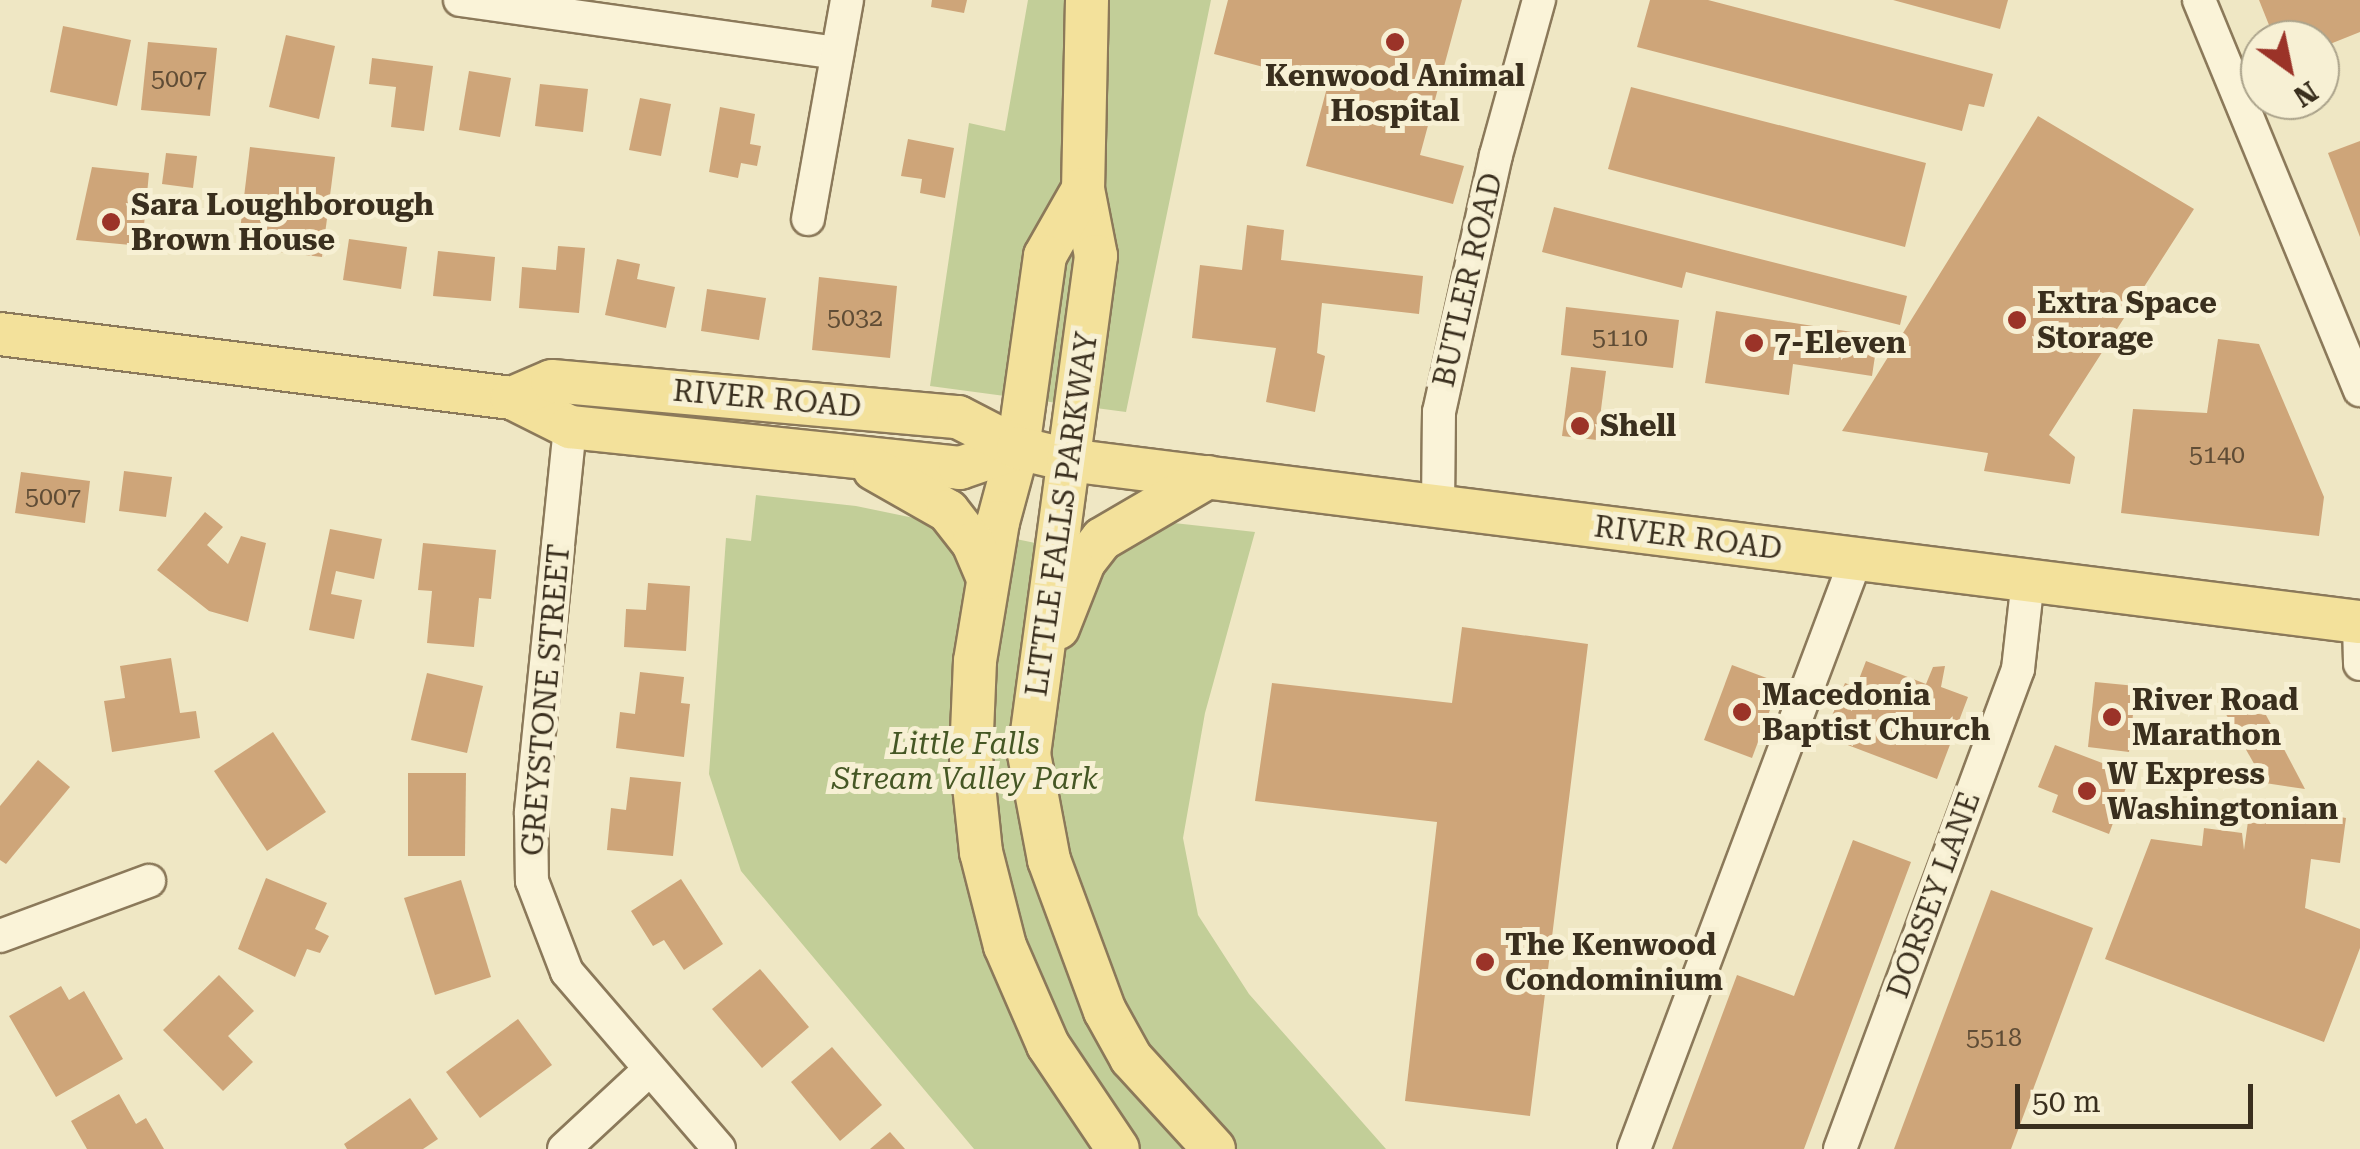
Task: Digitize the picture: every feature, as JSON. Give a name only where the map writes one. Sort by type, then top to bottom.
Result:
[{"type":"main road","name":"LITTLE FALLS PARKWAY","points":[[1087,0],[1083,189],[1096,256],[1029,754],[1038,808],[1083,962],[1131,1058],[1214,1149]]},
{"type":"main road","name":"LITTLE FALLS PARKWAY","points":[[1083,189],[1044,256],[1018,448],[988,578],[971,757],[991,899],[1048,1046],[1118,1149]]},
{"type":"main road","name":"RIVER ROAD","points":[[0,334],[512,398],[570,428],[960,468],[1018,448]]},
{"type":"main road","name":"RIVER ROAD","points":[[512,398],[552,380],[958,417],[1018,448],[1068,460],[2360,622]]},
{"type":"main road","points":[[570,428],[596,400],[705,410],[750,397]]},
{"type":"main road","points":[[843,456],[948,511],[973,543],[988,578]]},
{"type":"main road","points":[[1038,679],[1092,550],[1112,530],[1208,477]]},
{"type":"street","points":[[460,0],[510,4],[837,54]]},
{"type":"street","points":[[808,218],[847,0]]},
{"type":"street","name":"BUTLER ROAD","points":[[1438,506],[1439,412],[1496,155],[1539,0]]},
{"type":"street","points":[[2199,0],[2360,390]]},
{"type":"street","name":"GREYSTONE STREET","points":[[570,428],[531,813],[532,881],[567,972],[648,1071],[719,1149]]},
{"type":"street","points":[[1634,1149],[1856,559]]},
{"type":"street","name":"DORSEY LANE","points":[[1840,1149],[2018,669],[2028,580]]},
{"type":"street","points":[[2360,622],[2360,664]]},
{"type":"street","points":[[0,936],[149,881]]},
{"type":"street","points":[[564,1149],[648,1071]]},
{"type":"green space","points":[[1028,0],[1211,0],[1126,412],[930,386],[969,123],[1005,131]]},
{"type":"green space","name":"Little Falls Stream Valley Park","points":[[756,495],[856,506],[1093,555],[1165,522],[1255,532],[1205,713],[1183,838],[1198,915],[1249,994],[1386,1149],[974,1149],[741,871],[709,774],[726,538],[751,541]]},
{"type":"building","points":[[932,0],[967,0],[964,13],[931,7]]},
{"type":"building","points":[[1228,0],[1462,0],[1420,155],[1464,166],[1453,204],[1306,166],[1328,84],[1214,54]]},
{"type":"building","points":[[1650,0],[1708,0],[1993,74],[1984,107],[1969,104],[1962,131],[1637,47]]},
{"type":"building","points":[[1893,0],[2008,0],[2000,29]]},
{"type":"building","points":[[2259,0],[2360,0],[2360,32],[2340,40],[2340,20],[2267,20]]},
{"type":"building","points":[[63,26],[131,40],[117,106],[50,92]]},
{"type":"building","points":[[286,35],[335,46],[319,119],[269,107]]},
{"type":"building","points":[[148,42],[217,48],[210,116],[141,110]]},
{"type":"building","points":[[372,58],[433,66],[424,131],[391,127],[396,87],[369,84]]},
{"type":"building","points":[[469,71],[511,78],[500,137],[459,130]]},
{"type":"building","points":[[540,84],[588,89],[583,132],[535,126]]},
{"type":"building","points":[[1631,87],[1926,163],[1905,247],[1608,169]]},
{"type":"building","points":[[640,98],[671,104],[661,156],[629,150]]},
{"type":"building","points":[[720,107],[755,114],[750,144],[761,146],[757,166],[741,163],[738,178],[709,172]]},
{"type":"building","name":"Extra Space Storage","points":[[2038,116],[2194,209],[2049,435],[2075,457],[2070,484],[1984,471],[1988,453],[1842,431]]},
{"type":"building","points":[[908,139],[954,148],[945,198],[920,193],[922,179],[901,176]]},
{"type":"building","points":[[2360,141],[2360,237],[2328,153]]},
{"type":"building","points":[[250,147],[335,157],[322,257],[238,247]]},
{"type":"building","points":[[166,153],[197,156],[193,188],[162,184]]},
{"type":"building","name":"Sara Loughborough Brown House","points":[[92,167],[149,173],[142,246],[76,240]]},
{"type":"building","points":[[1554,207],[1907,296],[1900,325],[1686,272],[1682,288],[1542,252]]},
{"type":"building","points":[[1247,225],[1284,230],[1281,260],[1423,276],[1419,314],[1322,303],[1317,353],[1325,356],[1315,412],[1266,402],[1276,348],[1192,338],[1200,265],[1242,270]]},
{"type":"building","points":[[349,239],[407,247],[401,289],[343,280]]},
{"type":"building","points":[[558,246],[585,248],[579,313],[519,308],[522,267],[556,270]]},
{"type":"building","points":[[438,251],[495,257],[491,301],[433,296]]},
{"type":"building","points":[[617,259],[640,264],[637,279],[675,287],[666,328],[605,315]]},
{"type":"building","points":[[819,277],[897,286],[890,358],[812,350]]},
{"type":"building","points":[[707,289],[766,298],[759,340],[701,331]]},
{"type":"building","points":[[1566,307],[1679,320],[1673,368],[1561,355]]},
{"type":"building","name":"7-Eleven","points":[[1716,311],[1878,336],[1872,376],[1793,364],[1789,395],[1705,383]]},
{"type":"building","name":"Extra Space Storage","points":[[2218,339],[2259,344],[2324,497],[2319,536],[2121,513],[2133,409],[2207,413]]},
{"type":"building","points":[[1571,367],[1606,371],[1597,440],[1562,436]]},
{"type":"building","points":[[124,471],[172,477],[166,517],[119,511]]},
{"type":"building","points":[[21,472],[90,481],[85,523],[15,513]]},
{"type":"building","points":[[205,512],[223,527],[207,545],[228,564],[241,536],[266,543],[248,622],[209,611],[157,570]]},
{"type":"building","points":[[330,529],[382,539],[374,579],[336,571],[331,594],[362,600],[354,639],[309,630]]},
{"type":"building","points":[[423,543],[496,550],[491,599],[479,598],[474,647],[427,643],[432,591],[418,590]]},
{"type":"building","points":[[648,583],[690,586],[686,651],[624,647],[626,609],[646,610]]},
{"type":"building","name":"The Kenwood Condominium","points":[[1462,627],[1588,644],[1530,1116],[1405,1101],[1437,822],[1255,801],[1272,683],[1452,703]]},
{"type":"building","points":[[171,658],[180,713],[196,711],[200,738],[112,752],[104,701],[125,698],[120,666]]},
{"type":"building","points":[[1866,661],[1926,684],[1933,667],[1945,666],[1941,687],[1968,697],[1937,779],[1824,736],[1845,683],[1856,687]]},
{"type":"building","name":"Macedonia Baptist Church","points":[[1732,665],[1780,683],[1752,758],[1704,740]]},
{"type":"building","points":[[640,672],[684,677],[681,703],[690,704],[684,757],[616,748],[620,712],[635,714]]},
{"type":"building","points":[[427,673],[483,686],[467,753],[411,740]]},
{"type":"building","name":"River Road Marathon","points":[[2095,682],[2136,686],[2129,752],[2088,747]]},
{"type":"building","points":[[2223,709],[2266,715],[2305,789],[2265,783]]},
{"type":"building","points":[[273,732],[326,812],[267,851],[214,771]]},
{"type":"building","name":"W Express Washingtonian","points":[[2055,745],[2131,774],[2109,834],[2052,812],[2058,795],[2038,787]]},
{"type":"building","points":[[38,760],[70,787],[6,864],[0,860],[0,806]]},
{"type":"building","points":[[408,773],[466,773],[465,856],[408,856]]},
{"type":"building","points":[[630,777],[681,782],[673,856],[607,850],[611,808],[626,810]]},
{"type":"building","points":[[2251,800],[2346,818],[2340,863],[2311,859],[2305,908],[2360,929],[2360,948],[2324,1042],[2105,959],[2151,839],[2202,846],[2204,828],[2242,833],[2244,850]]},
{"type":"building","points":[[1853,840],[1911,862],[1804,1149],[1672,1149],[1737,975],[1794,996]]},
{"type":"building","points":[[266,878],[327,903],[315,929],[329,936],[320,953],[307,949],[295,977],[238,949]]},
{"type":"building","points":[[681,879],[723,944],[684,970],[664,940],[653,946],[631,911]]},
{"type":"building","points":[[461,880],[491,977],[435,995],[404,898]]},
{"type":"building","points":[[1991,890],[2093,928],[2011,1149],[1894,1149]]},
{"type":"building","points":[[760,969],[809,1027],[762,1068],[712,1009]]},
{"type":"building","points":[[219,975],[254,1011],[228,1036],[253,1062],[223,1091],[163,1030]]},
{"type":"building","points":[[61,986],[69,1000],[84,991],[123,1059],[56,1097],[9,1016]]},
{"type":"building","points":[[518,1019],[552,1065],[480,1118],[446,1072]]},
{"type":"building","points":[[832,1047],[882,1105],[840,1141],[791,1082]]},
{"type":"building","points":[[119,1094],[136,1124],[146,1118],[164,1149],[87,1149],[71,1121]]},
{"type":"building","points":[[410,1098],[438,1139],[423,1149],[347,1149],[344,1144]]},
{"type":"building","points":[[890,1132],[905,1149],[870,1149]]},
{"type":"place","name":"Kenwood Animal Hospital","points":[[1395,42]]},
{"type":"place","name":"Sara Loughborough Brown House","points":[[111,222]]},
{"type":"place","name":"Extra Space Storage","points":[[2017,320]]},
{"type":"place","name":"7-Eleven","points":[[1754,343]]},
{"type":"place","name":"Shell","points":[[1580,426]]},
{"type":"place","name":"Macedonia Baptist Church","points":[[1742,712]]},
{"type":"place","name":"River Road Marathon","points":[[2112,717]]},
{"type":"place","name":"W Express Washingtonian","points":[[2087,791]]},
{"type":"place","name":"The Kenwood Condominium","points":[[1485,962]]}]
